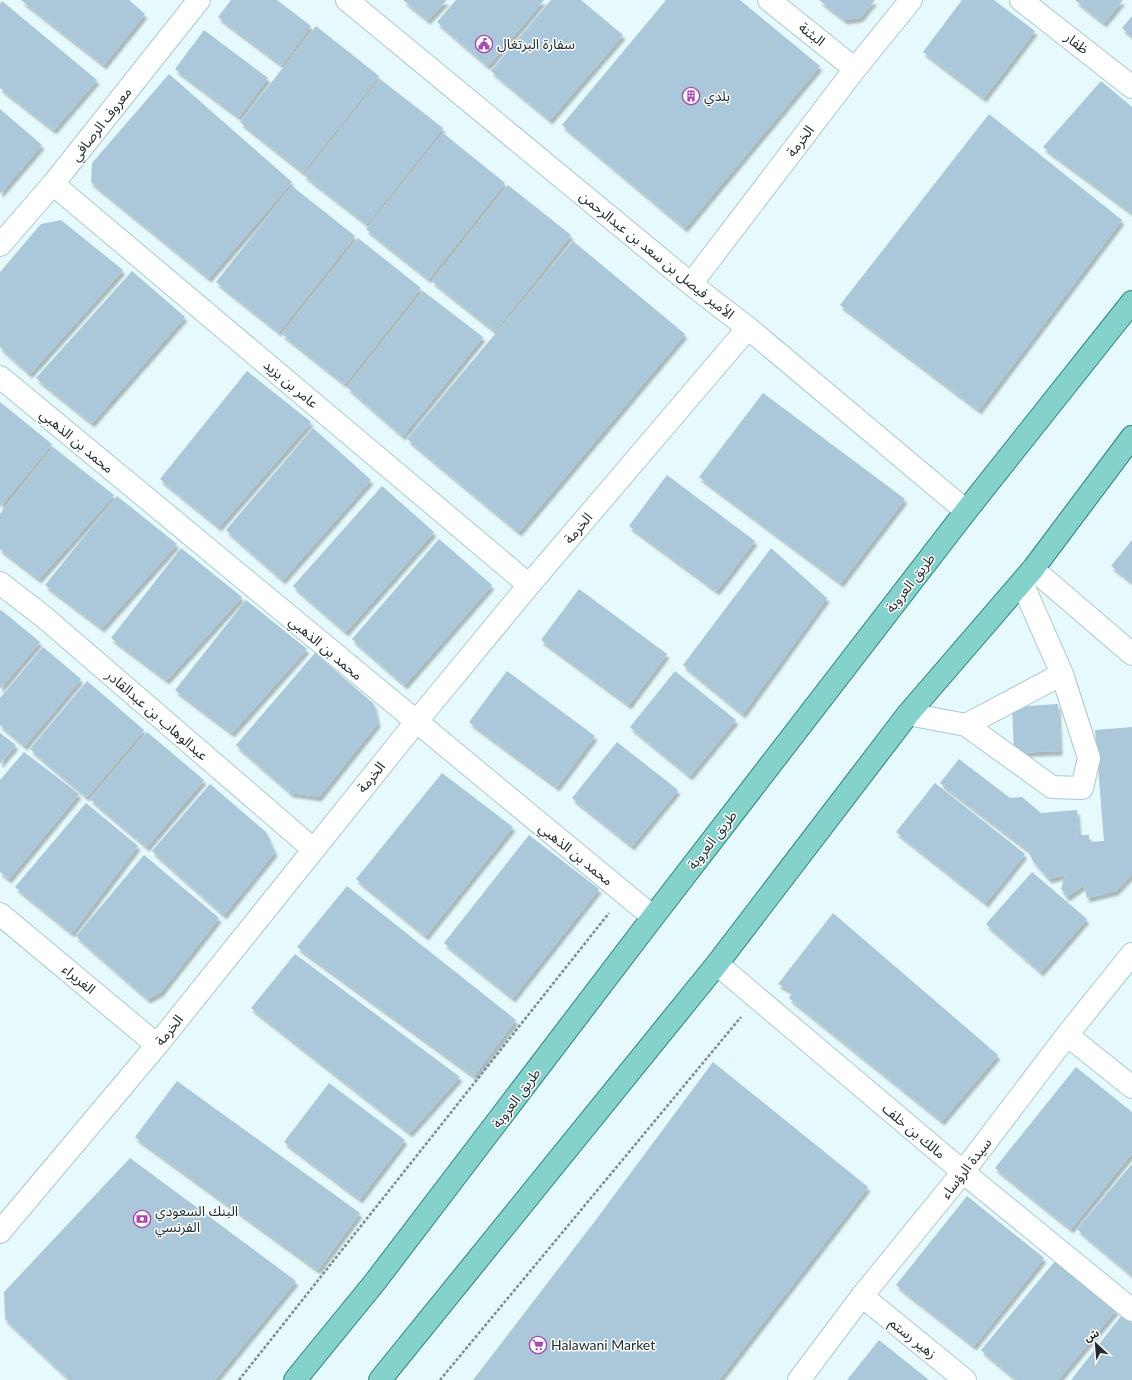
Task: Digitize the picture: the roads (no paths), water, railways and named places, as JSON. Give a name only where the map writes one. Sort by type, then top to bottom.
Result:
[{"type":"main road","name":"طريق العروبة","points":[[295,1380],[380,1276],[653,917],[966,511],[1132,302]]},
{"type":"main road","points":[[380,1380],[717,964],[908,714],[1027,576],[1132,438]]},
{"type":"street","name":"معروف الرصافي","points":[[0,245],[53,184],[199,0]]},
{"type":"street","name":"الأمير فيصل بن سعد بن عبدالرحمن","points":[[347,0],[691,284],[748,328],[966,511]]},
{"type":"street","name":"البثنة","points":[[769,0],[855,68]]},
{"type":"street","name":"الخرمة","points":[[691,284],[855,68],[911,0]]},
{"type":"street","name":"ظفار","points":[[1021,0],[1132,87]]},
{"type":"street","name":"عامر بن يزيد","points":[[53,184],[529,585]]},
{"type":"street","name":"الخرمة","points":[[0,1232],[157,1045],[313,849],[529,585],[748,328]]},
{"type":"street","name":"محمد بن الذهبي","points":[[0,377],[653,917]]},
{"type":"street","points":[[1027,576],[1132,654]]},
{"type":"street","points":[[908,714],[966,725],[1052,787],[1082,788],[1089,758],[1062,674],[1027,576]]},
{"type":"street","name":"عبدالوهاب بن عبدالقادر","points":[[0,583],[44,617],[313,849]]},
{"type":"street","points":[[966,725],[1062,674]]},
{"type":"street","name":"الغريراء","points":[[0,914],[157,1045]]},
{"type":"street","name":"سيدة الرؤساء","points":[[798,1380],[862,1296],[963,1172],[1067,1035],[1132,954]]},
{"type":"street","name":"مالك بن خلف","points":[[717,964],[963,1172],[1132,1310]]},
{"type":"street","points":[[1067,1035],[1132,1087]]},
{"type":"street","name":"زهير رستم","points":[[862,1296],[965,1380]]},
{"type":"place","name":"سفارة البرتغال","points":[[484,44]]},
{"type":"place","name":"بلدي","points":[[691,96]]},
{"type":"place","name":"البنك السعودي الفرنسي","points":[[142,1219]]},
{"type":"place","name":"Halawani Market","points":[[538,1345]]}]
